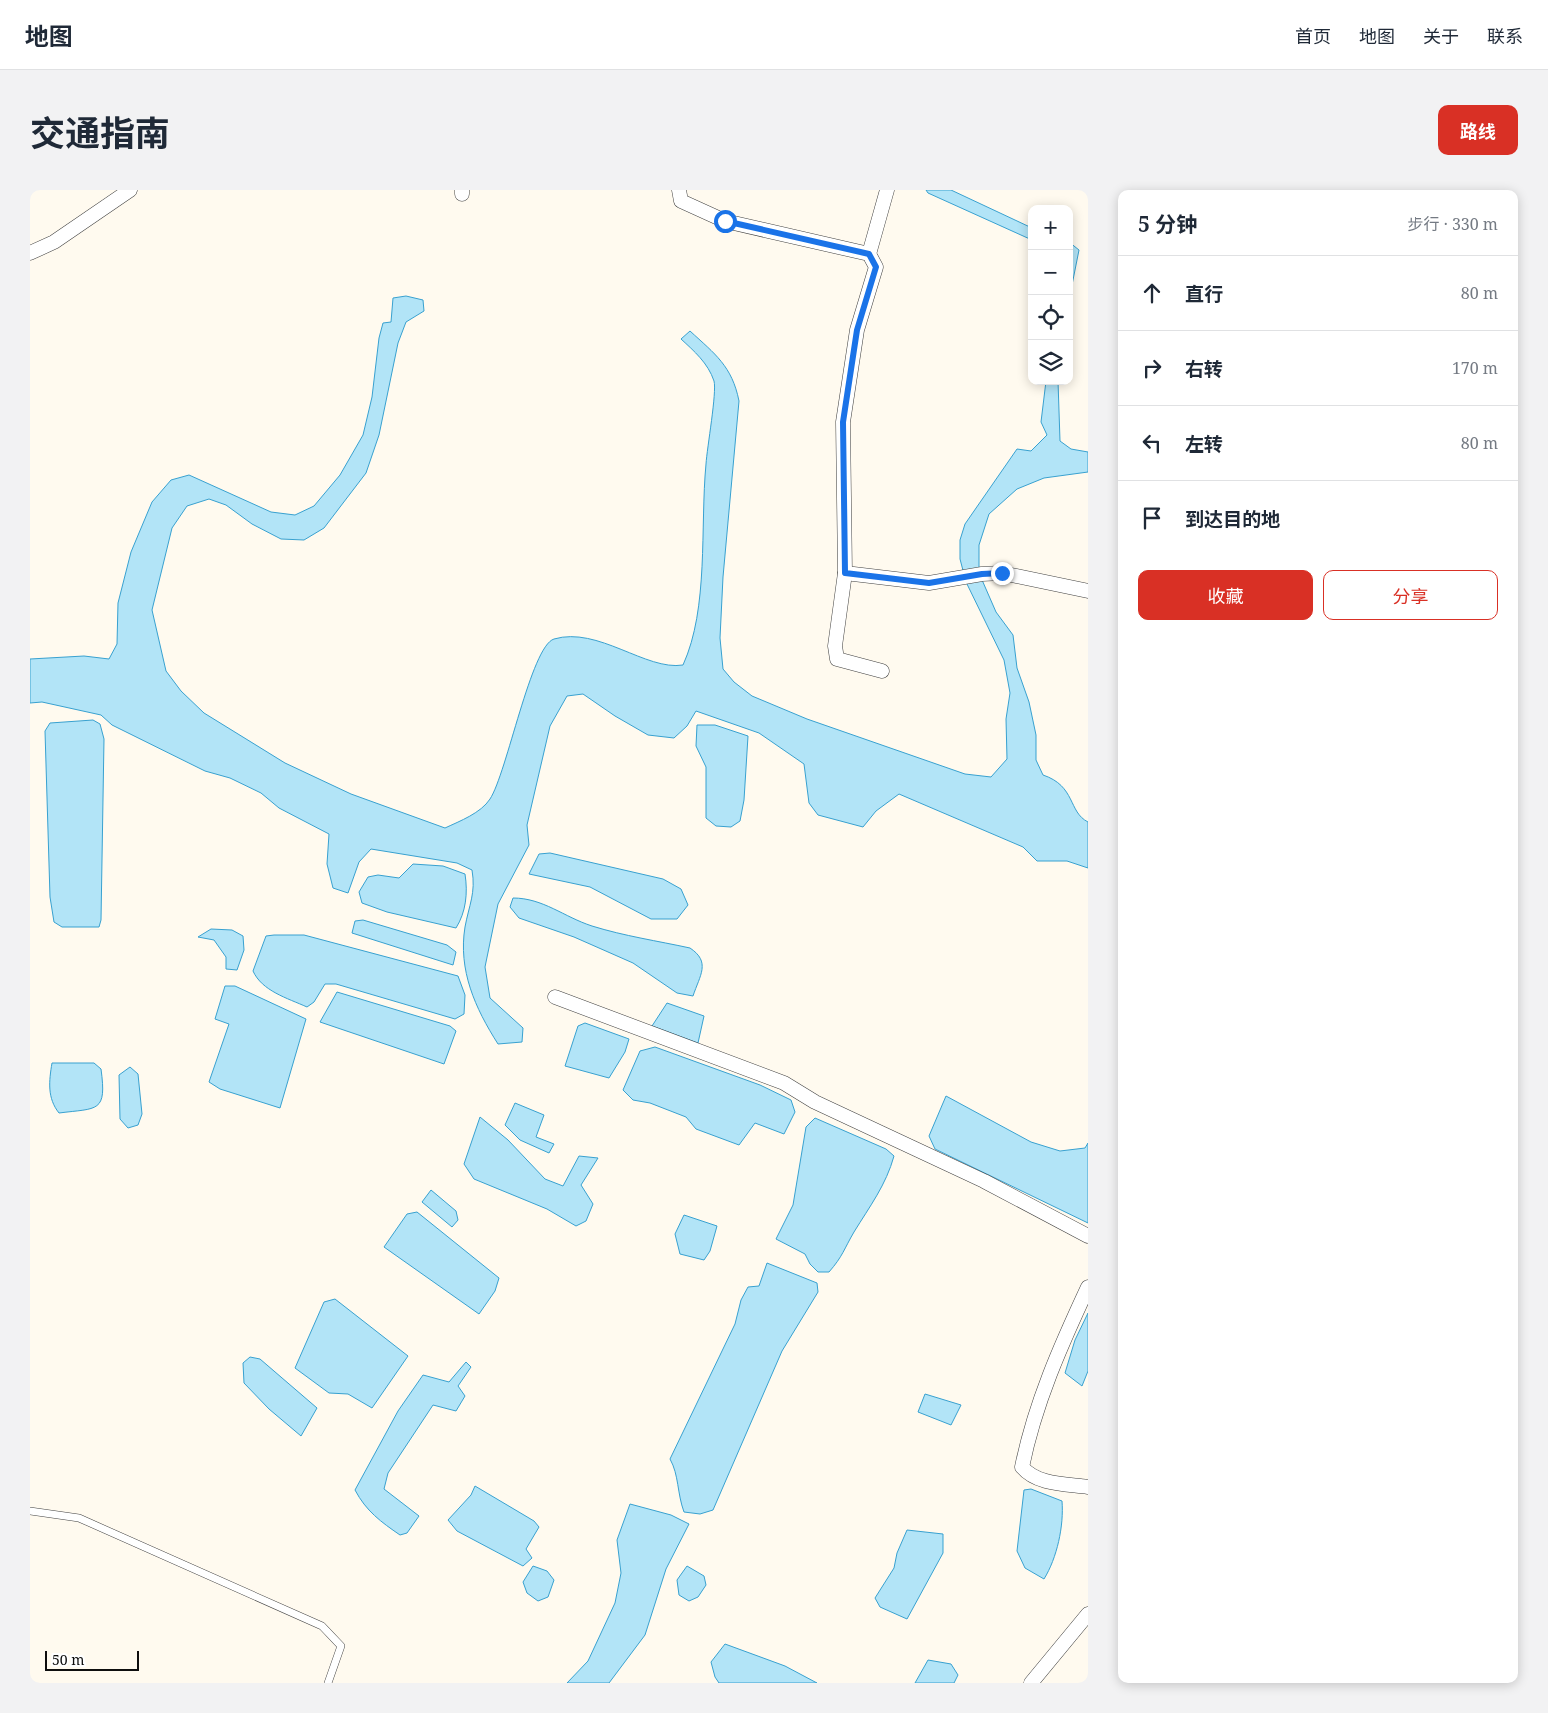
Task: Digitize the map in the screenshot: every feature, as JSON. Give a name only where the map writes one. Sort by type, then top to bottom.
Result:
[{"type":"street","points":[[30,252],[54,242],[130,190]]},
{"type":"street","points":[[678,190],[681,201],[725,221],[869,254]]},
{"type":"street","points":[[882,671],[837,659],[834,646],[845,573],[843,422],[857,330],[876,267],[869,254],[887,190]]},
{"type":"street","points":[[845,573],[929,583],[960,580],[982,574],[1002,573],[1088,591]]},
{"type":"street","points":[[555,997],[784,1083],[815,1102],[984,1181],[1088,1236]]},
{"type":"street","points":[[1088,1287],[1053,1361],[1027,1443],[1022,1467],[1028,1474],[1044,1481],[1088,1487]]},
{"type":"street","points":[[1031,1683],[1088,1614]]},
{"type":"lane","points":[[30,1511],[78,1518],[322,1626],[341,1646],[328,1683]]},
{"type":"water","points":[[926,190],[951,190],[1028,226],[1028,238],[928,193]]},
{"type":"water","points":[[1073,245],[1079,250],[1073,280]]},
{"type":"water","points":[[406,296],[423,300],[424,311],[406,322],[398,343],[379,435],[366,473],[324,528],[304,540],[281,539],[252,524],[226,505],[209,499],[187,506],[172,528],[152,610],[166,671],[181,691],[204,713],[285,763],[351,794],[445,828],[476,812],[490,799],[497,785],[537,663],[545,647],[554,639],[588,638],[653,662],[683,665],[697,618],[700,593],[704,488],[715,387],[714,381],[704,363],[681,339],[690,331],[715,354],[727,370],[736,389],[739,401],[723,577],[720,638],[723,669],[734,682],[752,696],[807,719],[965,774],[991,777],[1007,759],[1006,719],[1010,693],[1004,660],[966,582],[960,559],[960,540],[965,524],[1017,449],[1031,451],[1047,435],[1041,422],[1046,385],[1058,385],[1060,441],[1071,449],[1088,452],[1088,472],[1044,478],[1017,489],[989,514],[979,545],[979,573],[996,612],[1013,635],[1017,668],[1029,702],[1036,735],[1036,760],[1043,775],[1061,786],[1077,812],[1088,822],[1088,868],[1067,861],[1037,861],[1023,847],[899,794],[876,811],[863,827],[818,815],[809,803],[804,764],[759,733],[696,711],[687,726],[674,738],[648,735],[615,716],[583,694],[567,696],[550,726],[527,825],[529,845],[498,904],[485,967],[490,998],[523,1028],[522,1042],[498,1044],[482,1017],[466,973],[463,943],[473,892],[472,870],[457,863],[371,849],[359,862],[348,893],[333,888],[327,864],[329,834],[279,808],[261,793],[230,778],[205,771],[112,725],[101,715],[42,702],[30,703],[30,659],[84,656],[109,659],[117,644],[118,603],[131,552],[152,502],[171,480],[189,475],[271,512],[295,515],[314,506],[340,475],[363,435],[372,397],[379,338],[383,323],[391,322],[393,298]]},
{"type":"water","points":[[93,720],[100,724],[104,739],[101,920],[99,927],[62,927],[54,922],[50,897],[45,731],[50,723]]},
{"type":"water","points":[[697,725],[715,725],[748,736],[744,800],[740,821],[731,827],[716,826],[706,818],[706,767],[696,746]]},
{"type":"water","points":[[550,853],[663,879],[681,889],[688,905],[677,919],[651,919],[590,887],[529,874],[539,854]]},
{"type":"water","points":[[413,864],[443,866],[465,874],[465,902],[456,928],[387,912],[362,903],[359,892],[368,877],[378,875],[399,878]]},
{"type":"water","points":[[513,898],[544,904],[604,930],[690,948],[700,958],[702,964],[701,975],[693,996],[677,993],[633,963],[574,937],[519,918],[510,907]]},
{"type":"water","points":[[363,920],[447,945],[456,952],[453,965],[352,933],[355,921]]},
{"type":"water","points":[[211,929],[232,930],[243,936],[244,950],[237,970],[226,969],[226,957],[214,940],[198,937]]},
{"type":"water","points":[[304,935],[458,976],[465,995],[464,1014],[455,1019],[336,984],[325,984],[314,1002],[307,1007],[269,989],[262,984],[253,971],[266,936]]},
{"type":"water","points":[[225,986],[235,986],[306,1019],[280,1108],[220,1089],[209,1082],[229,1024],[215,1019]]},
{"type":"water","points":[[337,992],[450,1026],[456,1031],[444,1064],[320,1022]]},
{"type":"water","points":[[667,1003],[704,1016],[698,1043],[652,1026]]},
{"type":"water","points":[[585,1023],[629,1039],[625,1052],[609,1078],[565,1066],[578,1026]]},
{"type":"water","points":[[655,1047],[760,1085],[791,1100],[795,1112],[784,1134],[755,1123],[739,1145],[696,1129],[686,1117],[650,1103],[633,1100],[623,1090],[640,1051]]},
{"type":"water","points":[[52,1063],[94,1063],[101,1069],[102,1094],[101,1101],[97,1106],[59,1113],[52,1101],[51,1095]]},
{"type":"water","points":[[130,1067],[138,1074],[142,1114],[138,1125],[128,1128],[120,1119],[119,1075]]},
{"type":"water","points":[[946,1096],[1031,1142],[1060,1151],[1085,1148],[1088,1143],[1088,1223],[935,1149],[929,1136]]},
{"type":"water","points":[[515,1103],[544,1115],[536,1137],[554,1144],[549,1153],[520,1140],[505,1125]]},
{"type":"water","points":[[480,1117],[508,1140],[545,1179],[563,1186],[579,1156],[598,1158],[581,1185],[593,1204],[586,1221],[576,1226],[547,1209],[474,1179],[464,1164]]},
{"type":"water","points":[[815,1118],[886,1149],[894,1156],[891,1167],[877,1195],[829,1272],[818,1272],[810,1264],[805,1254],[776,1239],[793,1205],[806,1127]]},
{"type":"water","points":[[431,1190],[456,1211],[458,1220],[452,1227],[422,1202]]},
{"type":"water","points":[[417,1212],[499,1278],[495,1291],[479,1314],[384,1247],[407,1214]]},
{"type":"water","points":[[684,1215],[717,1226],[710,1251],[704,1260],[680,1254],[675,1234]]},
{"type":"water","points":[[767,1263],[817,1283],[818,1292],[782,1351],[713,1510],[700,1514],[684,1512],[675,1471],[670,1459],[735,1324],[741,1300],[748,1287],[759,1286]]},
{"type":"water","points":[[335,1299],[408,1356],[372,1408],[348,1394],[329,1393],[295,1368],[324,1302]]},
{"type":"water","points":[[1088,1313],[1088,1371],[1082,1386],[1065,1373],[1075,1340]]},
{"type":"water","points":[[250,1357],[260,1359],[317,1408],[301,1436],[269,1409],[244,1383],[243,1363]]},
{"type":"water","points":[[466,1362],[471,1367],[458,1386],[465,1396],[456,1411],[433,1405],[388,1473],[384,1489],[419,1516],[407,1533],[400,1535],[374,1515],[355,1490],[398,1411],[423,1375],[449,1382]]},
{"type":"water","points":[[925,1394],[961,1405],[951,1425],[918,1412]]},
{"type":"water","points":[[475,1486],[534,1521],[539,1527],[526,1549],[532,1558],[523,1566],[457,1531],[448,1520],[471,1495]]},
{"type":"water","points":[[1031,1489],[1062,1501],[1059,1542],[1049,1571],[1044,1579],[1025,1568],[1017,1551],[1024,1490]]},
{"type":"water","points":[[630,1504],[671,1515],[689,1524],[666,1569],[645,1635],[609,1683],[567,1683],[588,1661],[615,1603],[621,1573],[617,1540]]},
{"type":"water","points":[[907,1530],[943,1534],[943,1553],[907,1619],[880,1607],[875,1598],[894,1568],[897,1553]]},
{"type":"water","points":[[533,1566],[547,1571],[554,1580],[548,1597],[538,1601],[527,1593],[523,1582]]},
{"type":"water","points":[[687,1566],[704,1576],[706,1585],[698,1597],[689,1601],[679,1595],[677,1580]]},
{"type":"water","points":[[725,1644],[785,1666],[817,1683],[719,1683],[715,1677],[711,1662]]},
{"type":"water","points":[[928,1660],[951,1664],[958,1675],[954,1683],[915,1683]]},
{"type":"route","points":[[725,221],[869,254],[876,267],[857,330],[843,422],[845,573],[929,583],[960,580],[982,574],[1002,573]]}]
